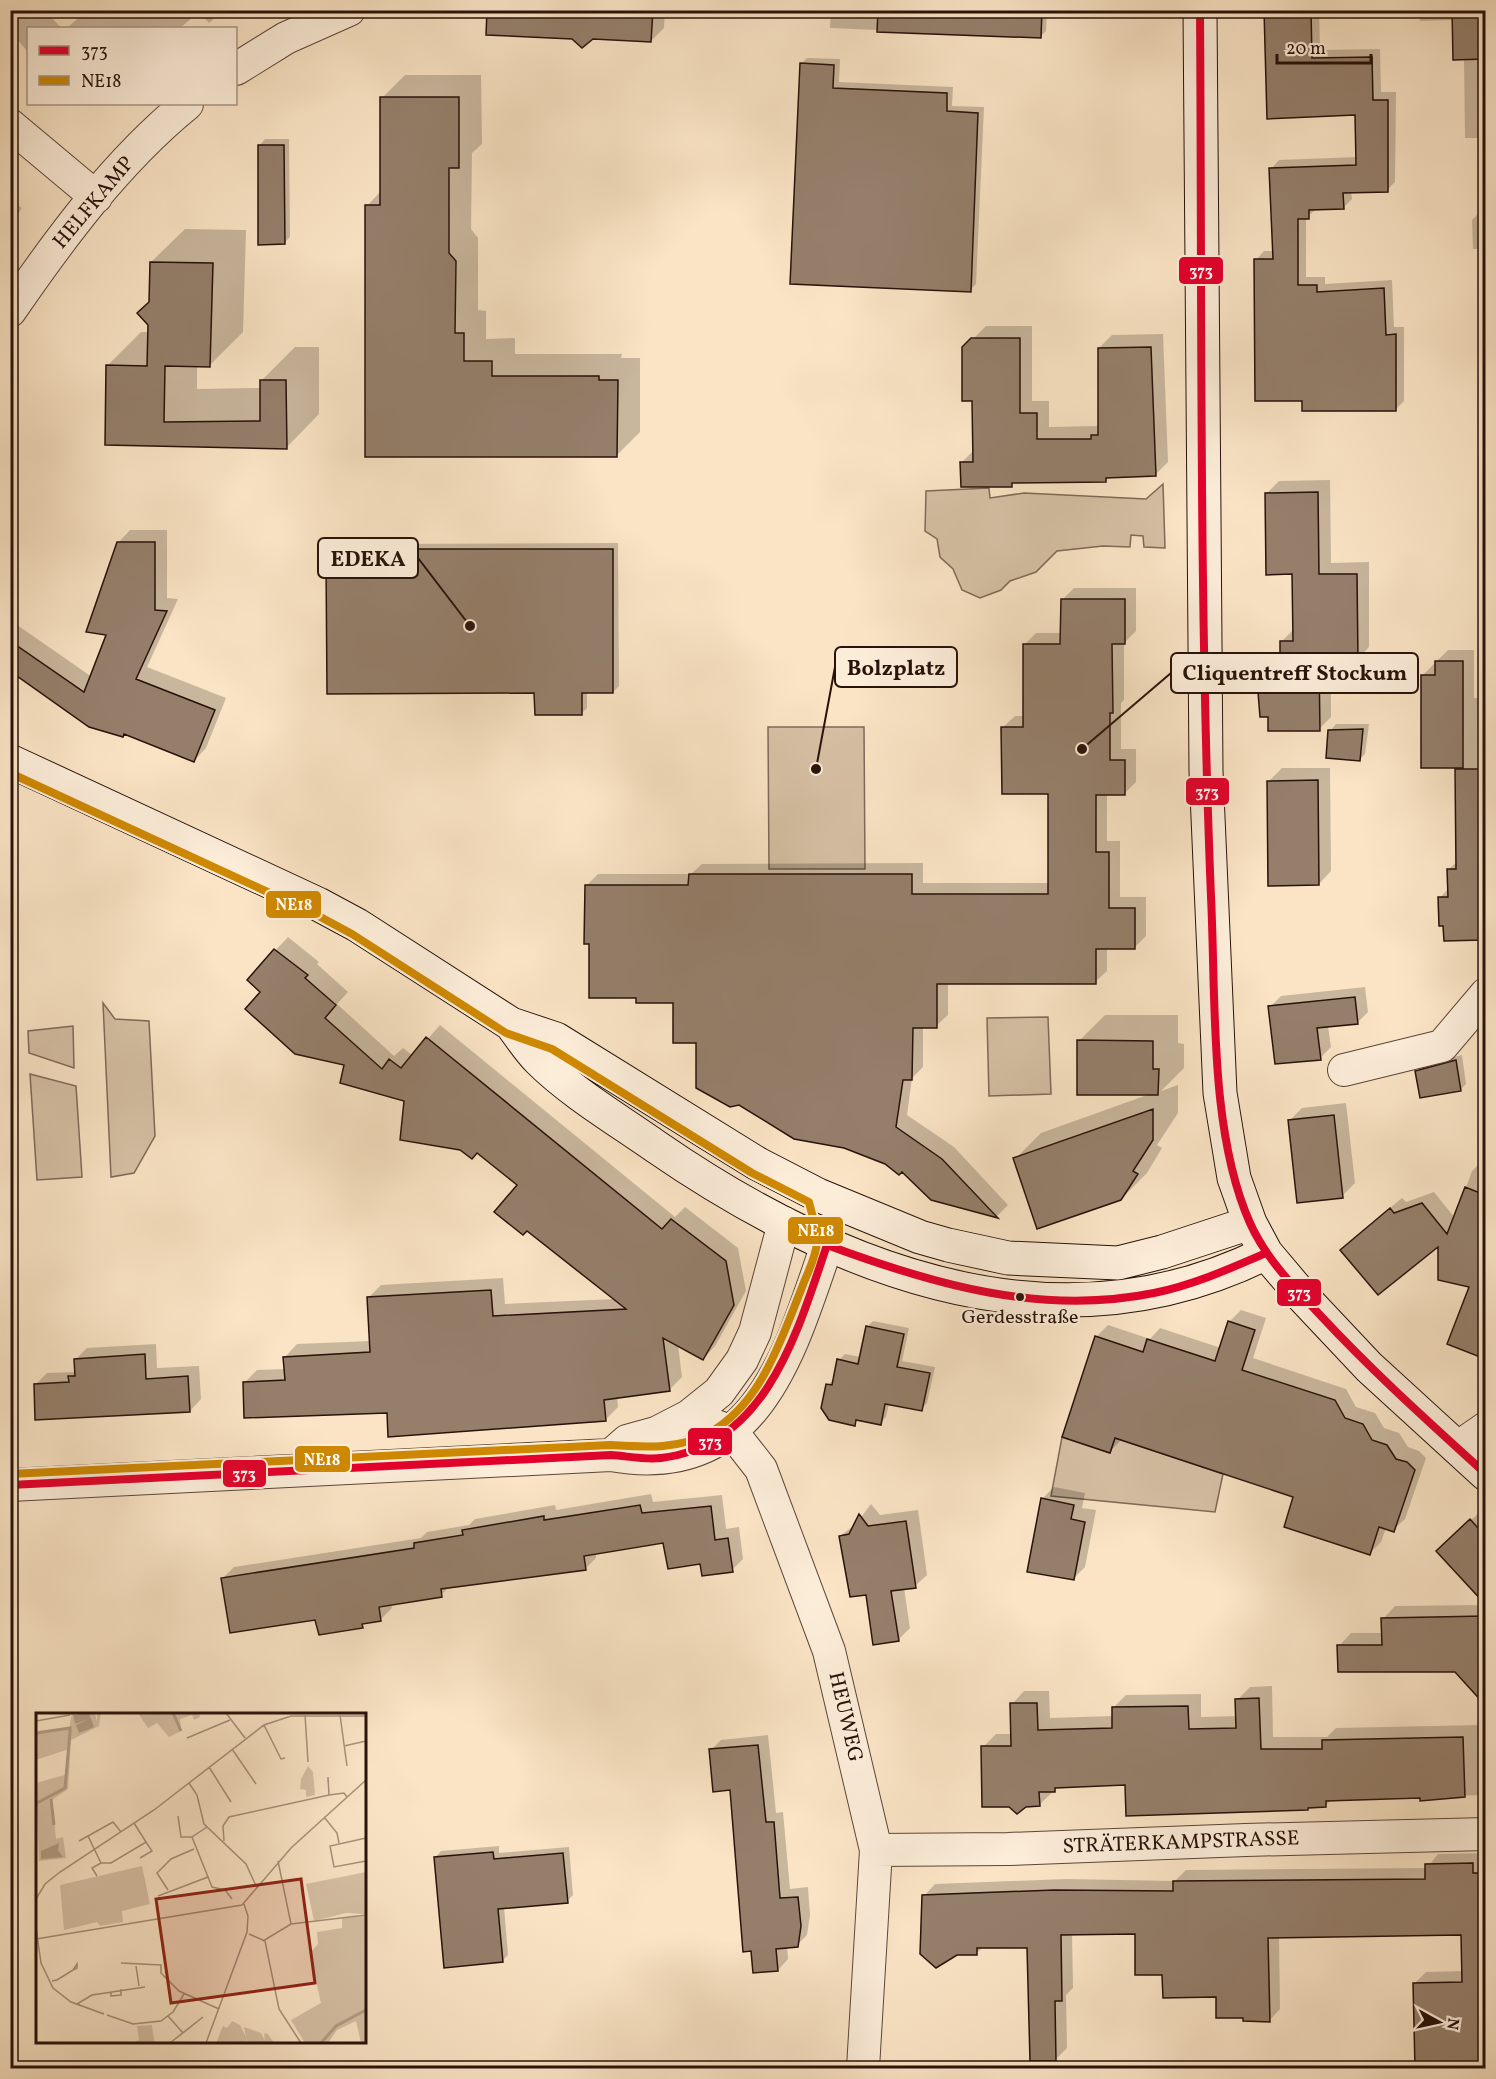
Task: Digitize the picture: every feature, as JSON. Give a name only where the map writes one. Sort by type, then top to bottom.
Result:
[{"type":"main road","points":[[1200,10],[1206,771],[1220,1094],[1234,1178],[1250,1222],[1266,1252],[1369,1367],[1485,1474]]},
{"type":"main road","points":[[10,761],[318,904],[357,925],[511,1024],[556,1040],[758,1164],[858,1213],[948,1245],[1028,1260],[1118,1263],[1162,1252],[1250,1222]]},
{"type":"main road","points":[[511,1024],[539,1060],[597,1106],[707,1182],[826,1245],[892,1271],[962,1290],[1048,1302],[1097,1300],[1152,1292],[1221,1274],[1266,1252]]},
{"type":"main road","points":[[784,1224],[818,1195]]},
{"type":"main road","points":[[818,1195],[826,1245]]},
{"type":"street","points":[[237,68],[286,38],[350,10]]},
{"type":"street","name":"HELFKAMP","points":[[10,311],[96,197],[150,137],[186,105]]},
{"type":"street","points":[[10,125],[96,197]]},
{"type":"street","points":[[1344,1070],[1442,1046],[1485,994]]},
{"type":"street","points":[[611,1455],[627,1441],[656,1433],[689,1416],[719,1392],[742,1360],[755,1332],[784,1224]]},
{"type":"street","points":[[10,1485],[611,1455],[639,1460],[682,1457],[721,1440],[732,1432],[752,1409],[782,1364],[794,1340],[826,1245]]},
{"type":"street","points":[[689,1416],[732,1432]]},
{"type":"street","points":[[1457,1448],[1485,1428]]},
{"type":"street","name":"HEUWEG","points":[[732,1432],[761,1469],[829,1651],[876,1850],[863,2068]]},
{"type":"street","name":"STRÄTERKAMPSTRASSE","points":[[876,1850],[1008,1849],[1485,1834]]},
{"type":"shaded area","points":[[1163,484],[1165,548],[1144,547],[1143,536],[1131,535],[1130,547],[1103,546],[1057,551],[1036,572],[1010,581],[1001,590],[980,598],[962,590],[953,569],[940,557],[937,539],[925,531],[926,491],[989,488],[990,498],[1024,493],[1146,499]]},
{"type":"shaded area","points":[[768,727],[864,727],[865,869],[769,869]]},
{"type":"shaded area","points":[[103,1003],[115,1019],[149,1021],[155,1136],[134,1173],[111,1177]]},
{"type":"shaded area","points":[[1048,1017],[1051,1094],[989,1096],[987,1018]]},
{"type":"shaded area","points":[[73,1026],[74,1068],[29,1053],[28,1031]]},
{"type":"shaded area","points":[[30,1074],[76,1086],[82,1177],[37,1180]]},
{"type":"shaded area","points":[[1062,1437],[1110,1453],[1115,1438],[1223,1474],[1215,1512],[1051,1496]]},
{"type":"shaded area","points":[[431,2064],[432,2068],[366,2068]]},
{"type":"building","points":[[487,10],[653,10],[651,42],[593,39],[582,48],[572,39],[486,35]]},
{"type":"building","points":[[878,10],[1042,10],[1041,38],[877,32]]},
{"type":"building","points":[[1264,10],[1311,10],[1312,58],[1372,57],[1373,100],[1388,100],[1388,192],[1343,193],[1344,209],[1309,210],[1309,219],[1298,219],[1298,285],[1317,285],[1317,292],[1384,288],[1386,335],[1396,334],[1396,411],[1302,411],[1302,401],[1255,401],[1254,259],[1273,259],[1269,168],[1356,165],[1355,115],[1267,119]]},
{"type":"building","points":[[1452,10],[1485,10],[1485,59],[1453,60]]},
{"type":"building","points":[[800,63],[834,65],[833,88],[947,93],[947,111],[978,113],[971,292],[790,284]]},
{"type":"building","points":[[380,97],[459,97],[459,168],[449,168],[449,253],[456,261],[455,333],[464,333],[464,361],[492,361],[492,376],[599,376],[599,380],[618,380],[617,457],[365,457],[365,205],[380,205]]},
{"type":"building","points":[[258,145],[284,145],[285,244],[258,245]]},
{"type":"building","points":[[150,262],[213,263],[210,367],[165,366],[164,422],[260,421],[260,380],[286,380],[287,449],[105,445],[106,365],[147,366],[148,325],[137,313],[149,302]]},
{"type":"building","points":[[971,338],[1020,338],[1020,413],[1037,413],[1037,439],[1091,439],[1091,435],[1098,435],[1098,348],[1151,347],[1156,476],[1106,478],[1106,482],[1012,483],[1012,487],[961,487],[960,462],[973,462],[972,401],[962,401],[962,347]]},
{"type":"building","points":[[1318,492],[1319,574],[1357,574],[1358,661],[1319,661],[1320,731],[1268,731],[1268,717],[1260,717],[1257,679],[1268,679],[1269,662],[1280,662],[1280,641],[1293,641],[1292,574],[1266,575],[1265,493]]},
{"type":"building","points":[[117,542],[155,542],[155,610],[167,611],[136,679],[215,710],[194,762],[124,734],[123,737],[89,727],[10,671],[10,641],[84,692],[106,635],[86,632]]},
{"type":"building","points":[[361,549],[613,549],[613,693],[582,693],[582,715],[535,715],[534,693],[327,694],[326,559],[362,559]]},
{"type":"building","points":[[1061,599],[1125,599],[1125,644],[1112,644],[1113,713],[1110,713],[1110,760],[1125,760],[1125,795],[1096,795],[1096,852],[1109,852],[1109,908],[1135,908],[1135,949],[1096,949],[1096,984],[937,984],[937,1028],[913,1028],[912,1080],[903,1080],[896,1127],[942,1159],[998,1218],[931,1200],[902,1172],[899,1175],[885,1164],[844,1148],[794,1139],[739,1105],[730,1107],[696,1088],[696,1043],[673,1043],[673,1003],[636,1003],[636,998],[589,998],[589,944],[584,944],[585,885],[688,885],[689,874],[912,874],[912,894],[1048,894],[1048,794],[1002,794],[1001,727],[1023,727],[1023,644],[1060,644]]},
{"type":"building","points":[[1435,661],[1463,661],[1463,768],[1421,768],[1421,675],[1435,675]]},
{"type":"building","points":[[1363,729],[1360,761],[1326,758],[1328,730]]},
{"type":"building","points":[[1455,769],[1485,769],[1483,940],[1444,941],[1443,926],[1439,926],[1438,897],[1448,897],[1447,869],[1456,869]]},
{"type":"building","points":[[1318,780],[1319,885],[1268,886],[1267,781]]},
{"type":"building","points":[[274,949],[308,975],[305,978],[336,1005],[325,1018],[382,1069],[389,1059],[401,1068],[426,1037],[662,1229],[671,1219],[726,1261],[734,1305],[703,1360],[663,1338],[670,1391],[604,1400],[606,1421],[388,1437],[387,1413],[244,1418],[243,1382],[285,1380],[283,1357],[370,1352],[367,1297],[491,1290],[493,1316],[626,1309],[527,1231],[523,1235],[494,1212],[517,1185],[477,1153],[472,1159],[460,1150],[400,1140],[404,1101],[340,1083],[344,1065],[295,1054],[245,1009],[260,992],[247,980]]},
{"type":"building","points":[[1355,997],[1358,1024],[1317,1028],[1321,1060],[1275,1064],[1268,1006]]},
{"type":"building","points":[[1077,1040],[1153,1041],[1153,1069],[1159,1069],[1158,1095],[1077,1095]]},
{"type":"building","points":[[1456,1060],[1461,1091],[1420,1098],[1415,1071]]},
{"type":"building","points":[[1153,1109],[1153,1140],[1133,1171],[1138,1174],[1121,1200],[1037,1229],[1013,1158]]},
{"type":"building","points":[[1334,1115],[1343,1198],[1297,1203],[1288,1120]]},
{"type":"building","points":[[1465,1187],[1485,1195],[1485,1359],[1447,1344],[1469,1287],[1438,1280],[1438,1247],[1378,1295],[1340,1250],[1390,1208],[1394,1213],[1422,1203],[1447,1234]]},
{"type":"building","points":[[1228,1321],[1255,1330],[1242,1370],[1335,1400],[1345,1418],[1363,1424],[1372,1440],[1387,1445],[1396,1459],[1407,1462],[1415,1470],[1394,1532],[1379,1527],[1370,1555],[1284,1527],[1293,1497],[1115,1438],[1110,1453],[1062,1437],[1095,1336],[1143,1352],[1147,1339],[1215,1361]]},
{"type":"building","points":[[866,1326],[904,1334],[897,1367],[930,1373],[922,1411],[885,1404],[881,1425],[856,1420],[855,1426],[829,1420],[821,1408],[826,1384],[832,1385],[837,1359],[858,1364]]},
{"type":"building","points":[[145,1354],[146,1379],[188,1376],[190,1412],[35,1420],[34,1384],[69,1382],[68,1376],[75,1376],[74,1359]]},
{"type":"building","points":[[1041,1498],[1074,1505],[1071,1519],[1085,1522],[1074,1580],[1027,1572]]},
{"type":"building","points":[[640,1505],[642,1513],[711,1506],[715,1540],[728,1538],[733,1572],[702,1576],[700,1564],[668,1569],[663,1543],[584,1556],[586,1570],[441,1589],[442,1597],[379,1607],[381,1621],[362,1624],[363,1628],[319,1635],[315,1620],[230,1633],[221,1578],[414,1548],[414,1543],[463,1535],[462,1530],[544,1516],[544,1520]]},
{"type":"building","points":[[859,1514],[868,1526],[906,1521],[916,1588],[891,1591],[899,1641],[873,1645],[866,1595],[850,1597],[839,1536],[849,1534]]},
{"type":"building","points":[[1470,1519],[1485,1536],[1485,1604],[1436,1551]]},
{"type":"building","points":[[1485,1616],[1485,1705],[1455,1672],[1338,1672],[1337,1645],[1382,1645],[1381,1618]]},
{"type":"building","points":[[1259,1698],[1261,1749],[1322,1749],[1322,1740],[1463,1737],[1465,1797],[1420,1801],[1420,1798],[1326,1801],[1326,1807],[1308,1808],[1308,1810],[1126,1816],[1125,1785],[1055,1788],[1055,1792],[1039,1792],[1040,1806],[1026,1807],[1017,1814],[1009,1807],[982,1807],[981,1746],[1011,1746],[1010,1703],[1037,1703],[1038,1730],[1112,1728],[1112,1707],[1188,1706],[1189,1729],[1236,1728],[1235,1699]]},
{"type":"building","points":[[758,1745],[766,1822],[774,1822],[780,1898],[798,1897],[801,1926],[798,1947],[776,1949],[778,1971],[753,1973],[751,1951],[743,1952],[730,1790],[713,1792],[709,1749]]},
{"type":"building","points":[[493,1852],[494,1859],[563,1853],[568,1903],[498,1909],[503,1962],[444,1968],[434,1857]]},
{"type":"building","points":[[1473,1863],[1473,1873],[1485,1873],[1485,2068],[1415,2068],[1413,1983],[1462,1982],[1461,1935],[1268,1938],[1270,2022],[1243,2021],[1243,2018],[1216,2018],[1216,1997],[1163,1998],[1162,1975],[1135,1975],[1135,1934],[1061,1935],[1062,2001],[1055,2001],[1056,2061],[1030,2061],[1027,1948],[977,1948],[977,1955],[957,1955],[936,1968],[920,1954],[922,1895],[1054,1890],[1173,1891],[1173,1881],[1425,1879],[1425,1864]]},
{"type":"transit line","name":"373","points":[[1200,10],[1204,676],[1217,1063],[1227,1147],[1237,1187],[1250,1223],[1264,1249],[1282,1272],[1361,1357],[1486,1474]]},
{"type":"transit line","name":"NE18","points":[[10,773],[313,913],[352,934],[506,1033],[552,1049],[752,1173],[809,1202],[817,1242],[813,1261],[785,1330],[767,1370],[755,1389],[727,1421],[709,1433],[685,1442],[661,1446],[610,1445],[10,1474]]},
{"type":"transit line","name":"373","points":[[827,1245],[906,1272],[947,1283],[988,1292],[1070,1301],[1112,1299],[1168,1290],[1211,1276],[1266,1253]]},
{"type":"transit line","name":"373","points":[[10,1485],[611,1455],[661,1458],[697,1449],[728,1432],[752,1408],[773,1379],[790,1347],[827,1245]]},
{"type":"place","name":"EDEKA","points":[[470,626]]},
{"type":"place","name":"Cliquentreff Stockum","points":[[1082,749]]},
{"type":"place","name":"Bolzplatz","points":[[816,769]]},
{"type":"place","name":"Gerdesstraße","points":[[1020,1297]]}]
